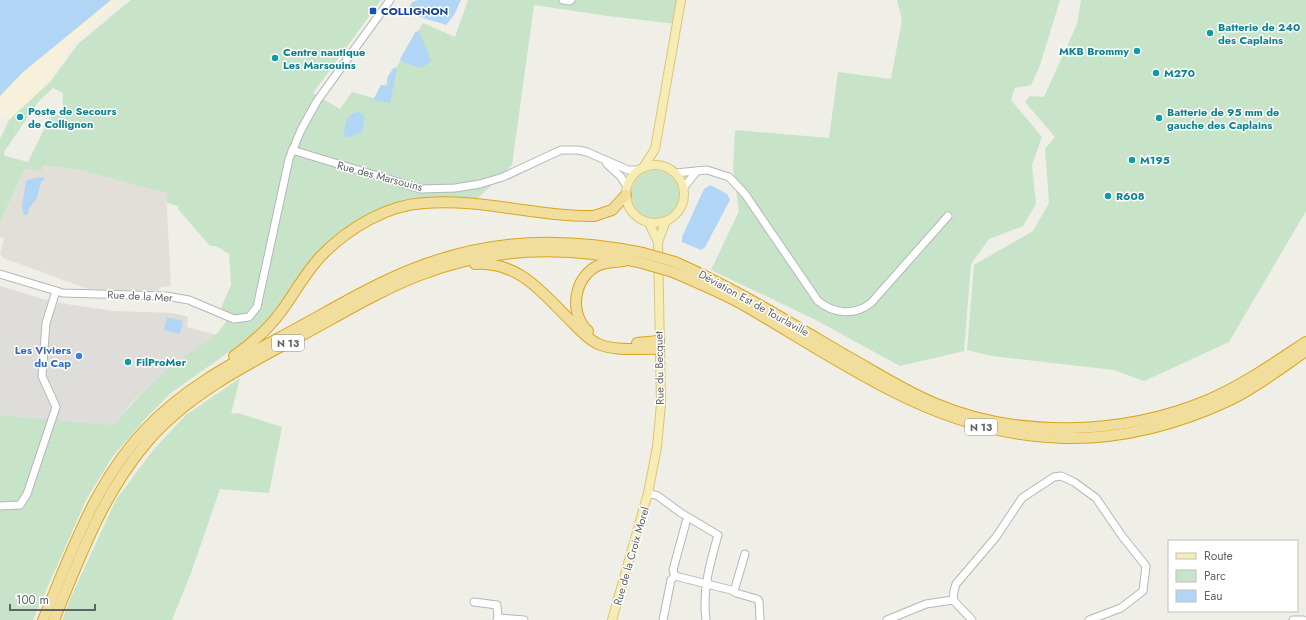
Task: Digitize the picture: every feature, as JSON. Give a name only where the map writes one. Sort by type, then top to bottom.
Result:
[{"type":"highway","points":[[188,391],[204,377],[243,350],[259,336],[280,313],[310,268],[333,244],[376,217],[395,209],[424,202],[464,203],[594,216],[612,210],[627,191]]},
{"type":"highway","name":"Déviation Est de Tourlaville","points":[[43,620],[95,500],[120,460],[143,432],[188,391],[254,351],[382,283],[443,258],[480,248],[510,243],[560,242],[612,246],[643,258],[674,267],[744,295],[892,382],[933,402],[960,413],[1020,425],[1060,428],[1109,426],[1154,418],[1179,411],[1235,387],[1262,372],[1306,342]]},
{"type":"highway","name":"Déviation Est de Tourlaville","points":[[54,620],[88,539],[116,483],[149,440],[173,416],[224,378],[253,361],[393,287],[449,265],[517,251],[542,250],[583,252],[632,260],[643,258]]},
{"type":"highway","points":[[632,260],[598,266],[585,276],[576,294],[575,305],[578,316],[585,328],[593,335],[604,341],[659,345]]},
{"type":"highway","points":[[449,265],[486,263],[509,268],[532,283],[594,342],[610,347],[659,345]]},
{"type":"highway","name":"Déviation Est de Tourlaville","points":[[674,267],[740,303],[891,390],[925,407],[985,428],[1016,435],[1063,439],[1135,431],[1164,425],[1195,415],[1231,399],[1258,384],[1306,351]]},
{"type":"main road","points":[[641,169],[653,165],[662,166],[676,173],[684,186],[684,201],[681,208],[676,214],[666,221],[649,223],[635,216],[627,203],[627,191],[631,178],[641,169],[655,149],[680,0]]},
{"type":"main road","points":[[655,149],[662,166]]},
{"type":"main road","name":"Rue du Becquet","points":[[648,493],[657,447],[661,404],[658,242],[666,221]]},
{"type":"main road","name":"Rue du Becquet","points":[[649,223],[658,242]]},
{"type":"main road","name":"Rue de la Croix Morel","points":[[612,620],[648,493]]},
{"type":"street","points":[[292,150],[317,101],[390,0]]},
{"type":"street","points":[[563,0],[571,0]]},
{"type":"street","name":"Rue des Marsouins","points":[[292,150],[421,189],[455,188],[480,184],[504,177],[561,150],[578,150],[587,152],[604,161],[628,170],[641,169]]},
{"type":"street","name":"Rue de la Mer","points":[[0,274],[56,291],[82,295],[166,296],[189,300],[234,319],[249,318],[257,307],[292,150]]},
{"type":"street","name":"Rue des Marsouins","points":[[604,161],[620,176],[627,191]]},
{"type":"street","points":[[676,173],[707,170],[718,172],[729,177],[739,186],[818,301],[836,311],[855,311],[871,303],[948,216]]},
{"type":"street","points":[[684,186],[697,171]]},
{"type":"street","points":[[0,506],[20,505],[27,494],[56,407],[42,376],[46,323],[56,291]]},
{"type":"street","points":[[972,620],[953,600],[956,584],[996,537],[1022,498],[1054,477],[1061,476],[1074,482],[1096,498],[1111,521],[1146,566],[1143,591],[1121,608],[1089,620]]},
{"type":"street","points":[[648,493],[658,496],[718,535],[706,583],[706,620]]},
{"type":"street","points":[[664,620],[671,580],[675,576],[674,565],[686,522]]},
{"type":"street","points":[[734,591],[745,554]]},
{"type":"street","points":[[675,576],[706,583],[757,599],[759,601],[760,620]]},
{"type":"street","points":[[887,620],[926,604],[953,600]]},
{"type":"street","points":[[474,602],[497,605],[497,619],[506,618],[524,620]]},
{"type":"street","points":[[1293,620],[1302,620]]},
{"type":"shaded area","points":[[43,165],[78,170],[166,193],[171,286],[161,287],[158,291],[88,289],[3,258],[0,254],[4,239],[0,237],[0,222],[25,168]]},
{"type":"shaded area","points":[[0,286],[46,300],[72,305],[115,311],[173,313],[188,317],[187,327],[217,335],[178,360],[132,402],[114,425],[0,415]]},
{"type":"green space","points":[[131,0],[381,0],[313,93],[340,109],[352,92],[377,99],[423,23],[455,37],[468,0],[681,0],[676,24],[534,5],[512,165],[478,198],[447,197],[401,203],[319,251],[304,269],[287,296],[268,321],[257,332],[171,393],[146,418],[113,456],[87,498],[33,620],[0,620],[0,415],[114,425],[161,375],[179,360],[214,336],[220,330],[230,314],[221,308],[231,285],[229,254],[216,246],[210,246],[178,209],[178,206],[167,203],[166,193],[78,170],[43,165],[41,171],[25,168],[0,222],[0,139],[9,120],[51,81],[78,44]],"holes":[[[53,88],[63,93],[62,114],[50,117],[28,162],[5,156],[4,152],[38,102]]]},
{"type":"green space","points":[[897,0],[1060,0],[1040,65],[1031,85],[1015,88],[1011,100],[1042,137],[1032,165],[1036,204],[1023,226],[989,239],[971,264],[964,351],[900,366],[816,320],[711,270],[739,211],[733,168],[735,130],[829,138],[838,72],[891,79],[902,20]]},
{"type":"green space","points":[[1081,0],[1306,0],[1306,211],[1229,342],[1144,381],[1114,370],[991,356],[967,350],[974,265],[1033,231],[1049,203],[1045,149],[1055,137],[1025,102],[1030,96],[1044,97],[1077,24]]},
{"type":"green space","points":[[650,170],[660,170],[672,177],[679,189],[679,199],[672,211],[660,218],[650,218],[642,214],[635,207],[631,199],[631,189],[635,181],[642,174]]},
{"type":"green space","points":[[240,378],[231,414],[238,413],[282,427],[269,493],[220,489],[191,573],[172,620],[62,620],[71,597],[116,500],[153,450],[186,415]]},
{"type":"sand","points":[[111,0],[119,0],[69,47],[59,68],[43,87],[9,120],[0,115],[0,96],[22,73]]},
{"type":"water","points":[[0,0],[111,0],[22,73],[0,96]]},
{"type":"water","points":[[418,0],[461,0],[454,15],[446,25],[421,17],[408,9],[412,2]]},
{"type":"water","points":[[416,31],[420,33],[431,61],[421,68],[402,62],[400,59]]},
{"type":"water","points":[[394,67],[397,69],[390,103],[373,100],[381,85],[387,86],[389,84],[387,82],[387,78]]},
{"type":"water","points":[[359,112],[364,116],[363,130],[354,136],[346,138],[344,134],[347,119],[351,114]]},
{"type":"water","points":[[44,177],[44,180],[41,182],[37,198],[30,207],[27,215],[24,215],[22,206],[26,181]]},
{"type":"water","points":[[710,185],[727,194],[730,200],[705,247],[701,250],[682,242],[682,237],[704,189]]},
{"type":"water","points":[[167,317],[183,321],[180,334],[164,330]]},
{"type":"place","name":"COLLIGNON","points":[[373,11]]},
{"type":"place","name":"Batterie de 240 des Caplains","points":[[1210,33]]},
{"type":"place","name":"MKB Brommy","points":[[1137,51]]},
{"type":"place","name":"Centre nautique Les Marsouins","points":[[275,58]]},
{"type":"place","name":"M270","points":[[1156,73]]},
{"type":"place","name":"Poste de Secours de Collignon","points":[[20,117]]},
{"type":"place","name":"Batterie de 95 mm de gauche des Caplains","points":[[1159,118]]},
{"type":"place","name":"M195","points":[[1132,160]]},
{"type":"place","name":"R608","points":[[1108,196]]},
{"type":"place","name":"Les Viviers du Cap","points":[[79,356]]},
{"type":"place","name":"FilProMer","points":[[128,362]]}]
